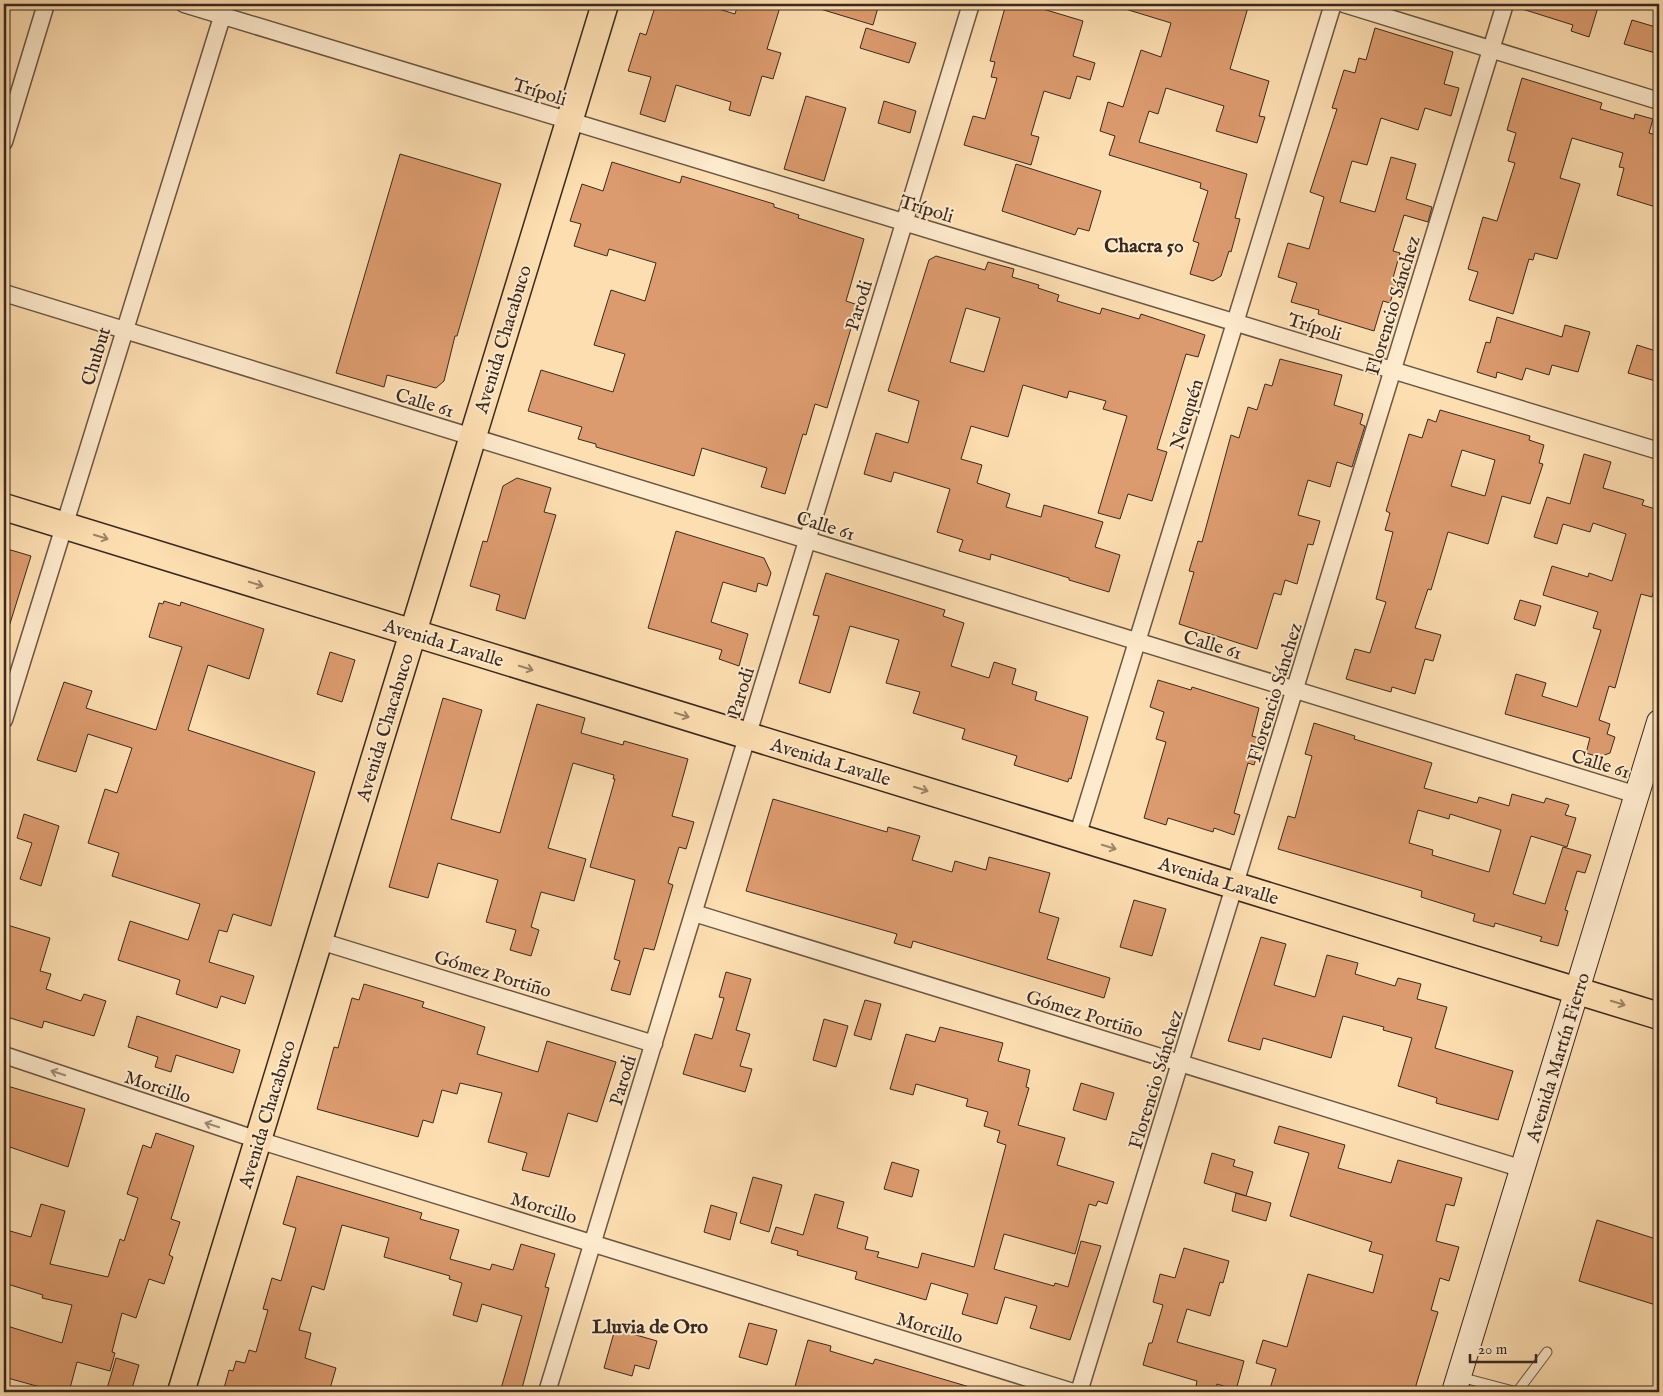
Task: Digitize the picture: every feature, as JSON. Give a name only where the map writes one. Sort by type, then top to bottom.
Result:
[{"type":"main road","name":"Avenida Chacabuco","points":[[181,1392],[605,4]]},
{"type":"main road","name":"Avenida Lavalle","points":[[4,507],[1659,1016]]},
{"type":"main road","name":"Avenida Martín Fierro","points":[[1457,1385],[1659,722]]},
{"type":"street","points":[[4,142],[46,4]]},
{"type":"street","name":"Trípoli","points":[[184,4],[224,10],[569,120],[1659,451]]},
{"type":"street","name":"Parodi","points":[[547,1392],[971,4]]},
{"type":"street","name":"Neuquén","points":[[1077,837],[1333,4]]},
{"type":"street","points":[[1344,4],[1659,101]]},
{"type":"street","name":"Florencio Sánchez","points":[[1079,1392],[1505,4]]},
{"type":"street","name":"Chubut","points":[[4,720],[224,10]]},
{"type":"street","name":"Calle 61","points":[[4,293],[1637,795]]},
{"type":"street","name":"Gómez Portiño","points":[[694,913],[1523,1169]]},
{"type":"street","name":"Gómez Portiño","points":[[320,941],[654,1044]]},
{"type":"street","name":"Morcillo","points":[[4,1055],[258,1140],[1073,1392]]},
{"type":"lane","points":[[1457,1385],[1518,1392],[1547,1352]]},
{"type":"building","points":[[656,4],[702,4],[735,14],[738,4],[781,4],[767,49],[781,53],[773,79],[762,76],[750,116],[729,110],[731,102],[676,85],[665,122],[640,114],[651,77],[628,71],[640,33],[646,35]]},
{"type":"building","points":[[818,4],[879,4],[873,25],[817,8]]},
{"type":"building","points":[[1006,4],[1044,4],[1043,9],[1083,21],[1073,56],[1095,63],[1090,80],[1077,76],[1070,99],[1044,91],[1031,135],[1039,137],[1031,165],[964,145],[973,116],[985,119],[997,78],[991,77],[995,62],[990,61]]},
{"type":"building","points":[[1123,4],[1249,4],[1230,69],[1269,81],[1259,116],[1265,117],[1257,143],[1216,131],[1224,106],[1166,88],[1158,114],[1149,111],[1139,142],[1247,174],[1235,218],[1240,219],[1231,252],[1229,251],[1221,276],[1213,281],[1190,274],[1199,243],[1193,241],[1208,191],[1200,188],[1201,183],[1109,155],[1115,136],[1100,131],[1108,102],[1123,107],[1141,50],[1161,57],[1171,23],[1122,8]]},
{"type":"building","points":[[1519,4],[1599,4],[1589,37],[1571,31],[1573,25],[1519,8]]},
{"type":"building","points":[[1632,20],[1659,28],[1659,54],[1624,44]]},
{"type":"building","points":[[866,28],[916,43],[909,63],[860,48]]},
{"type":"building","points":[[1375,28],[1453,52],[1444,84],[1459,88],[1451,116],[1425,108],[1418,130],[1381,118],[1367,165],[1352,161],[1340,202],[1375,212],[1391,157],[1416,164],[1406,199],[1432,207],[1428,222],[1404,215],[1393,251],[1400,253],[1393,278],[1397,280],[1390,303],[1383,301],[1374,331],[1318,314],[1319,310],[1291,302],[1297,283],[1278,277],[1288,243],[1309,249],[1324,197],[1310,192],[1337,109],[1332,108],[1344,70],[1355,73],[1359,58],[1366,60]]},
{"type":"building","points":[[1522,78],[1602,103],[1600,109],[1634,119],[1635,114],[1653,119],[1649,133],[1659,136],[1659,208],[1617,195],[1624,168],[1619,167],[1623,153],[1572,138],[1560,178],[1580,184],[1557,259],[1535,253],[1533,260],[1529,259],[1513,314],[1469,300],[1478,272],[1468,269],[1483,217],[1497,221],[1515,163],[1508,161],[1516,133],[1507,130]]},
{"type":"building","points":[[806,96],[846,108],[824,181],[784,169]]},
{"type":"building","points":[[884,101],[916,111],[910,133],[878,123]]},
{"type":"building","points":[[400,154],[501,184],[457,336],[455,336],[444,381],[436,388],[387,375],[384,387],[336,373]]},
{"type":"building","points":[[612,162],[680,183],[682,176],[774,204],[774,207],[799,215],[798,218],[864,239],[846,301],[858,305],[827,408],[815,404],[806,435],[803,434],[785,494],[761,487],[767,468],[702,448],[694,476],[596,447],[596,444],[578,439],[582,427],[528,411],[541,370],[613,392],[625,354],[594,345],[611,290],[645,301],[656,263],[609,249],[607,256],[574,246],[581,224],[570,221],[582,184],[603,191]]},
{"type":"building","points":[[1016,164],[1101,191],[1089,231],[1078,228],[1075,235],[1002,211]]},
{"type":"building","points":[[936,256],[985,270],[988,262],[1014,269],[1012,277],[1039,285],[1038,288],[1059,295],[1057,301],[1100,314],[1102,308],[1139,319],[1141,314],[1205,335],[1198,357],[1186,354],[1157,449],[1167,452],[1152,501],[1128,494],[1120,519],[1098,513],[1127,416],[1103,409],[1106,401],[1069,391],[1067,398],[1023,385],[1008,437],[971,426],[961,459],[982,465],[977,483],[1010,494],[1006,507],[1041,517],[1044,505],[1103,522],[1095,547],[1120,555],[1109,592],[991,554],[990,560],[959,551],[963,540],[937,532],[950,489],[894,472],[891,482],[864,474],[876,433],[908,443],[919,401],[888,391],[929,260]],"holes":[[[966,308],[1000,318],[984,372],[950,362]]]},
{"type":"building","points":[[1497,317],[1562,337],[1565,325],[1590,332],[1578,372],[1552,365],[1549,375],[1526,368],[1522,380],[1497,372],[1496,378],[1477,372],[1486,342],[1490,343]]},
{"type":"building","points":[[1637,345],[1659,352],[1659,382],[1628,373]]},
{"type":"building","points":[[1280,359],[1342,375],[1334,405],[1363,414],[1360,424],[1365,426],[1352,467],[1337,462],[1330,487],[1308,480],[1298,515],[1320,521],[1313,545],[1308,544],[1297,584],[1285,580],[1281,595],[1274,593],[1257,649],[1179,624],[1194,572],[1189,571],[1198,541],[1202,542],[1231,435],[1239,438],[1248,407],[1257,410],[1265,384],[1272,386]]},
{"type":"building","points":[[1440,410],[1530,436],[1529,440],[1544,445],[1539,463],[1543,464],[1530,504],[1502,496],[1488,544],[1448,532],[1431,590],[1428,589],[1415,628],[1441,635],[1433,661],[1425,659],[1415,694],[1392,687],[1391,692],[1346,679],[1355,649],[1370,653],[1386,602],[1376,599],[1393,532],[1385,530],[1390,513],[1386,511],[1409,434],[1422,438],[1428,419],[1436,422]],"holes":[[[1462,450],[1495,460],[1485,496],[1451,486]]]},
{"type":"building","points":[[1584,454],[1611,462],[1603,488],[1644,500],[1642,505],[1659,510],[1659,571],[1652,597],[1641,594],[1615,688],[1609,686],[1599,720],[1610,724],[1607,734],[1615,737],[1610,753],[1599,757],[1586,753],[1590,738],[1505,714],[1516,674],[1546,683],[1542,696],[1577,707],[1601,630],[1593,628],[1598,612],[1543,595],[1552,566],[1588,577],[1589,573],[1612,581],[1626,534],[1593,523],[1590,532],[1563,524],[1557,544],[1534,537],[1547,497],[1570,504]]},
{"type":"building","points":[[517,478],[551,488],[544,512],[556,515],[525,619],[496,610],[500,595],[470,586],[483,541],[487,542],[503,486]]},
{"type":"building","points":[[676,531],[764,558],[771,573],[767,586],[758,583],[756,592],[723,582],[711,622],[748,634],[739,666],[719,659],[722,650],[648,628]]},
{"type":"building","points":[[4,548],[31,556],[8,630],[4,630]]},
{"type":"building","points":[[826,573],[945,610],[943,616],[964,623],[951,666],[989,678],[994,662],[1016,669],[1012,684],[1037,692],[1035,700],[1088,717],[1071,779],[1069,778],[1068,782],[1014,765],[1017,756],[962,739],[965,729],[913,713],[920,692],[886,683],[899,640],[850,626],[830,693],[799,683],[819,616],[813,615]]},
{"type":"building","points":[[1520,600],[1541,606],[1535,626],[1514,619]]},
{"type":"building","points":[[164,601],[180,606],[181,602],[264,629],[249,679],[208,665],[188,730],[315,772],[271,926],[233,914],[227,932],[219,930],[209,962],[254,976],[245,1004],[221,996],[217,1008],[176,994],[180,980],[118,960],[130,921],[188,940],[200,904],[112,876],[119,853],[88,843],[105,789],[117,793],[132,748],[88,734],[76,772],[37,760],[64,682],[92,691],[86,708],[156,730],[182,647],[149,637],[159,603],[163,604]]},
{"type":"building","points":[[330,652],[355,660],[342,702],[317,694]]},
{"type":"building","points":[[1158,680],[1191,690],[1192,687],[1259,708],[1252,736],[1262,739],[1254,765],[1248,763],[1234,813],[1240,815],[1234,835],[1214,828],[1213,832],[1168,818],[1166,825],[1144,818],[1166,742],[1156,739],[1164,712],[1150,707]]},
{"type":"building","points":[[443,698],[482,710],[451,819],[500,833],[537,704],[585,718],[581,733],[623,745],[624,741],[688,759],[672,816],[694,822],[686,849],[679,847],[668,883],[673,885],[654,950],[644,948],[630,995],[611,990],[620,961],[614,959],[635,880],[590,867],[615,779],[613,779],[614,775],[573,763],[548,848],[586,859],[574,901],[541,892],[531,927],[539,930],[531,956],[510,950],[516,930],[486,922],[498,880],[438,863],[428,898],[389,887]]},
{"type":"building","points":[[1314,723],[1355,736],[1354,739],[1432,763],[1424,788],[1477,803],[1479,797],[1509,806],[1512,794],[1544,803],[1546,798],[1569,805],[1565,815],[1576,818],[1567,847],[1531,836],[1513,894],[1545,904],[1563,847],[1591,855],[1585,873],[1577,871],[1565,910],[1568,911],[1558,946],[1540,941],[1542,937],[1495,923],[1494,927],[1473,921],[1475,914],[1421,897],[1422,891],[1278,849],[1288,816],[1295,818],[1312,756],[1305,754]],"holes":[[[1418,810],[1449,819],[1450,814],[1501,830],[1489,872],[1432,855],[1433,850],[1409,843]]]},
{"type":"building","points":[[773,799],[887,832],[888,827],[920,836],[912,860],[952,872],[955,861],[986,870],[989,857],[1050,873],[1039,912],[1059,918],[1047,959],[1110,978],[1104,998],[913,941],[911,948],[894,943],[897,934],[746,891]]},
{"type":"building","points":[[24,814],[59,826],[41,886],[20,879],[32,843],[17,838]]},
{"type":"building","points":[[1134,900],[1166,909],[1152,956],[1120,947]]},
{"type":"building","points":[[4,924],[50,938],[40,971],[51,974],[46,989],[81,1001],[84,994],[106,1001],[94,1036],[44,1021],[42,1028],[4,1016]]},
{"type":"building","points":[[1261,937],[1286,944],[1274,985],[1315,997],[1327,955],[1358,963],[1355,974],[1395,986],[1398,978],[1421,984],[1417,999],[1447,1007],[1435,1048],[1513,1071],[1498,1120],[1436,1103],[1437,1098],[1398,1086],[1412,1038],[1383,1030],[1384,1027],[1343,1016],[1331,1058],[1263,1038],[1260,1050],[1228,1041]]},
{"type":"building","points":[[726,972],[751,979],[736,1030],[750,1034],[740,1066],[752,1069],[745,1092],[683,1074],[695,1034],[712,1039],[724,998],[719,997]]},
{"type":"building","points":[[364,984],[424,1002],[422,1007],[485,1027],[477,1054],[538,1072],[547,1041],[616,1062],[597,1122],[568,1113],[549,1177],[522,1170],[527,1153],[488,1142],[502,1093],[460,1083],[457,1094],[442,1090],[433,1123],[423,1120],[418,1137],[317,1109],[334,1047],[338,1048],[352,998],[359,1000]]},
{"type":"building","points":[[865,1000],[881,1004],[871,1040],[854,1035]]},
{"type":"building","points":[[137,1016],[240,1050],[233,1073],[176,1055],[171,1072],[155,1067],[158,1057],[128,1047]]},
{"type":"building","points":[[824,1019],[848,1026],[836,1067],[813,1060]]},
{"type":"building","points":[[940,1027],[1003,1043],[998,1061],[1030,1070],[1026,1087],[1029,1088],[1018,1125],[1065,1138],[1057,1165],[1114,1182],[1107,1204],[1098,1201],[1096,1206],[1089,1204],[1075,1254],[1004,1234],[994,1269],[1054,1286],[1055,1283],[1068,1287],[1081,1241],[1101,1246],[1070,1340],[1030,1328],[1037,1306],[1005,1297],[997,1324],[962,1314],[968,1294],[931,1283],[926,1300],[855,1279],[857,1272],[797,1255],[798,1251],[771,1243],[776,1227],[803,1235],[815,1194],[844,1202],[837,1228],[868,1237],[865,1249],[879,1252],[877,1257],[918,1268],[922,1253],[974,1267],[1006,1145],[997,1142],[1000,1131],[984,1126],[988,1112],[966,1106],[968,1099],[916,1084],[913,1095],[890,1089],[906,1034],[935,1042]]},
{"type":"building","points":[[1081,1083],[1114,1093],[1106,1120],[1073,1110]]},
{"type":"building","points":[[4,1085],[85,1109],[68,1167],[4,1145]]},
{"type":"building","points":[[1279,1126],[1345,1145],[1338,1168],[1391,1183],[1398,1160],[1462,1178],[1454,1206],[1446,1204],[1436,1241],[1459,1247],[1449,1281],[1440,1278],[1431,1310],[1438,1312],[1414,1392],[1269,1392],[1276,1369],[1256,1363],[1263,1340],[1287,1347],[1308,1274],[1373,1293],[1383,1255],[1369,1251],[1372,1242],[1290,1216],[1309,1153],[1274,1143]]},
{"type":"building","points":[[156,1133],[194,1146],[171,1219],[180,1222],[169,1255],[173,1257],[164,1284],[149,1279],[136,1318],[122,1313],[112,1352],[115,1353],[110,1371],[77,1362],[69,1392],[58,1392],[4,1377],[4,1325],[62,1343],[72,1305],[42,1298],[43,1295],[4,1283],[4,1253],[10,1231],[31,1237],[41,1204],[65,1211],[50,1264],[108,1277],[120,1239],[124,1241],[138,1198],[127,1194],[143,1145],[151,1148]]},
{"type":"building","points":[[1212,1153],[1235,1160],[1233,1166],[1253,1172],[1246,1196],[1204,1183]]},
{"type":"building","points":[[892,1162],[919,1170],[912,1197],[884,1189]]},
{"type":"building","points":[[297,1176],[422,1213],[420,1219],[459,1230],[450,1259],[490,1270],[492,1264],[513,1270],[521,1244],[555,1254],[545,1287],[549,1288],[521,1392],[500,1392],[522,1316],[482,1304],[477,1322],[453,1315],[462,1283],[449,1279],[450,1276],[384,1257],[389,1238],[342,1225],[324,1290],[312,1286],[299,1330],[311,1333],[305,1358],[336,1368],[329,1392],[223,1392],[229,1370],[233,1371],[236,1361],[245,1363],[249,1350],[256,1352],[268,1310],[263,1309],[272,1278],[281,1281],[296,1228],[283,1224]]},
{"type":"building","points":[[753,1177],[782,1185],[769,1232],[740,1223]]},
{"type":"building","points":[[1236,1193],[1271,1203],[1266,1221],[1232,1211]]},
{"type":"building","points":[[711,1205],[737,1213],[730,1240],[704,1232]]},
{"type":"building","points":[[1597,1220],[1659,1240],[1659,1306],[1579,1281]]},
{"type":"building","points":[[1184,1248],[1229,1261],[1223,1283],[1220,1282],[1210,1316],[1187,1309],[1177,1342],[1244,1361],[1236,1390],[1217,1384],[1215,1392],[1196,1386],[1197,1381],[1143,1365],[1149,1343],[1152,1343],[1163,1305],[1153,1302],[1160,1274],[1175,1278]]},
{"type":"building","points":[[749,1323],[777,1330],[767,1365],[739,1357]]},
{"type":"building","points":[[615,1329],[657,1341],[649,1369],[635,1365],[632,1376],[604,1368]]},
{"type":"building","points":[[808,1340],[831,1346],[830,1351],[873,1364],[875,1359],[973,1388],[972,1392],[803,1392],[794,1390]]},
{"type":"building","points":[[116,1358],[139,1365],[131,1392],[106,1392]]},
{"type":"district","name":"Chacra 50","points":[[1144,245]]},
{"type":"district","name":"Lluvia de Oro","points":[[650,1326]]}]
